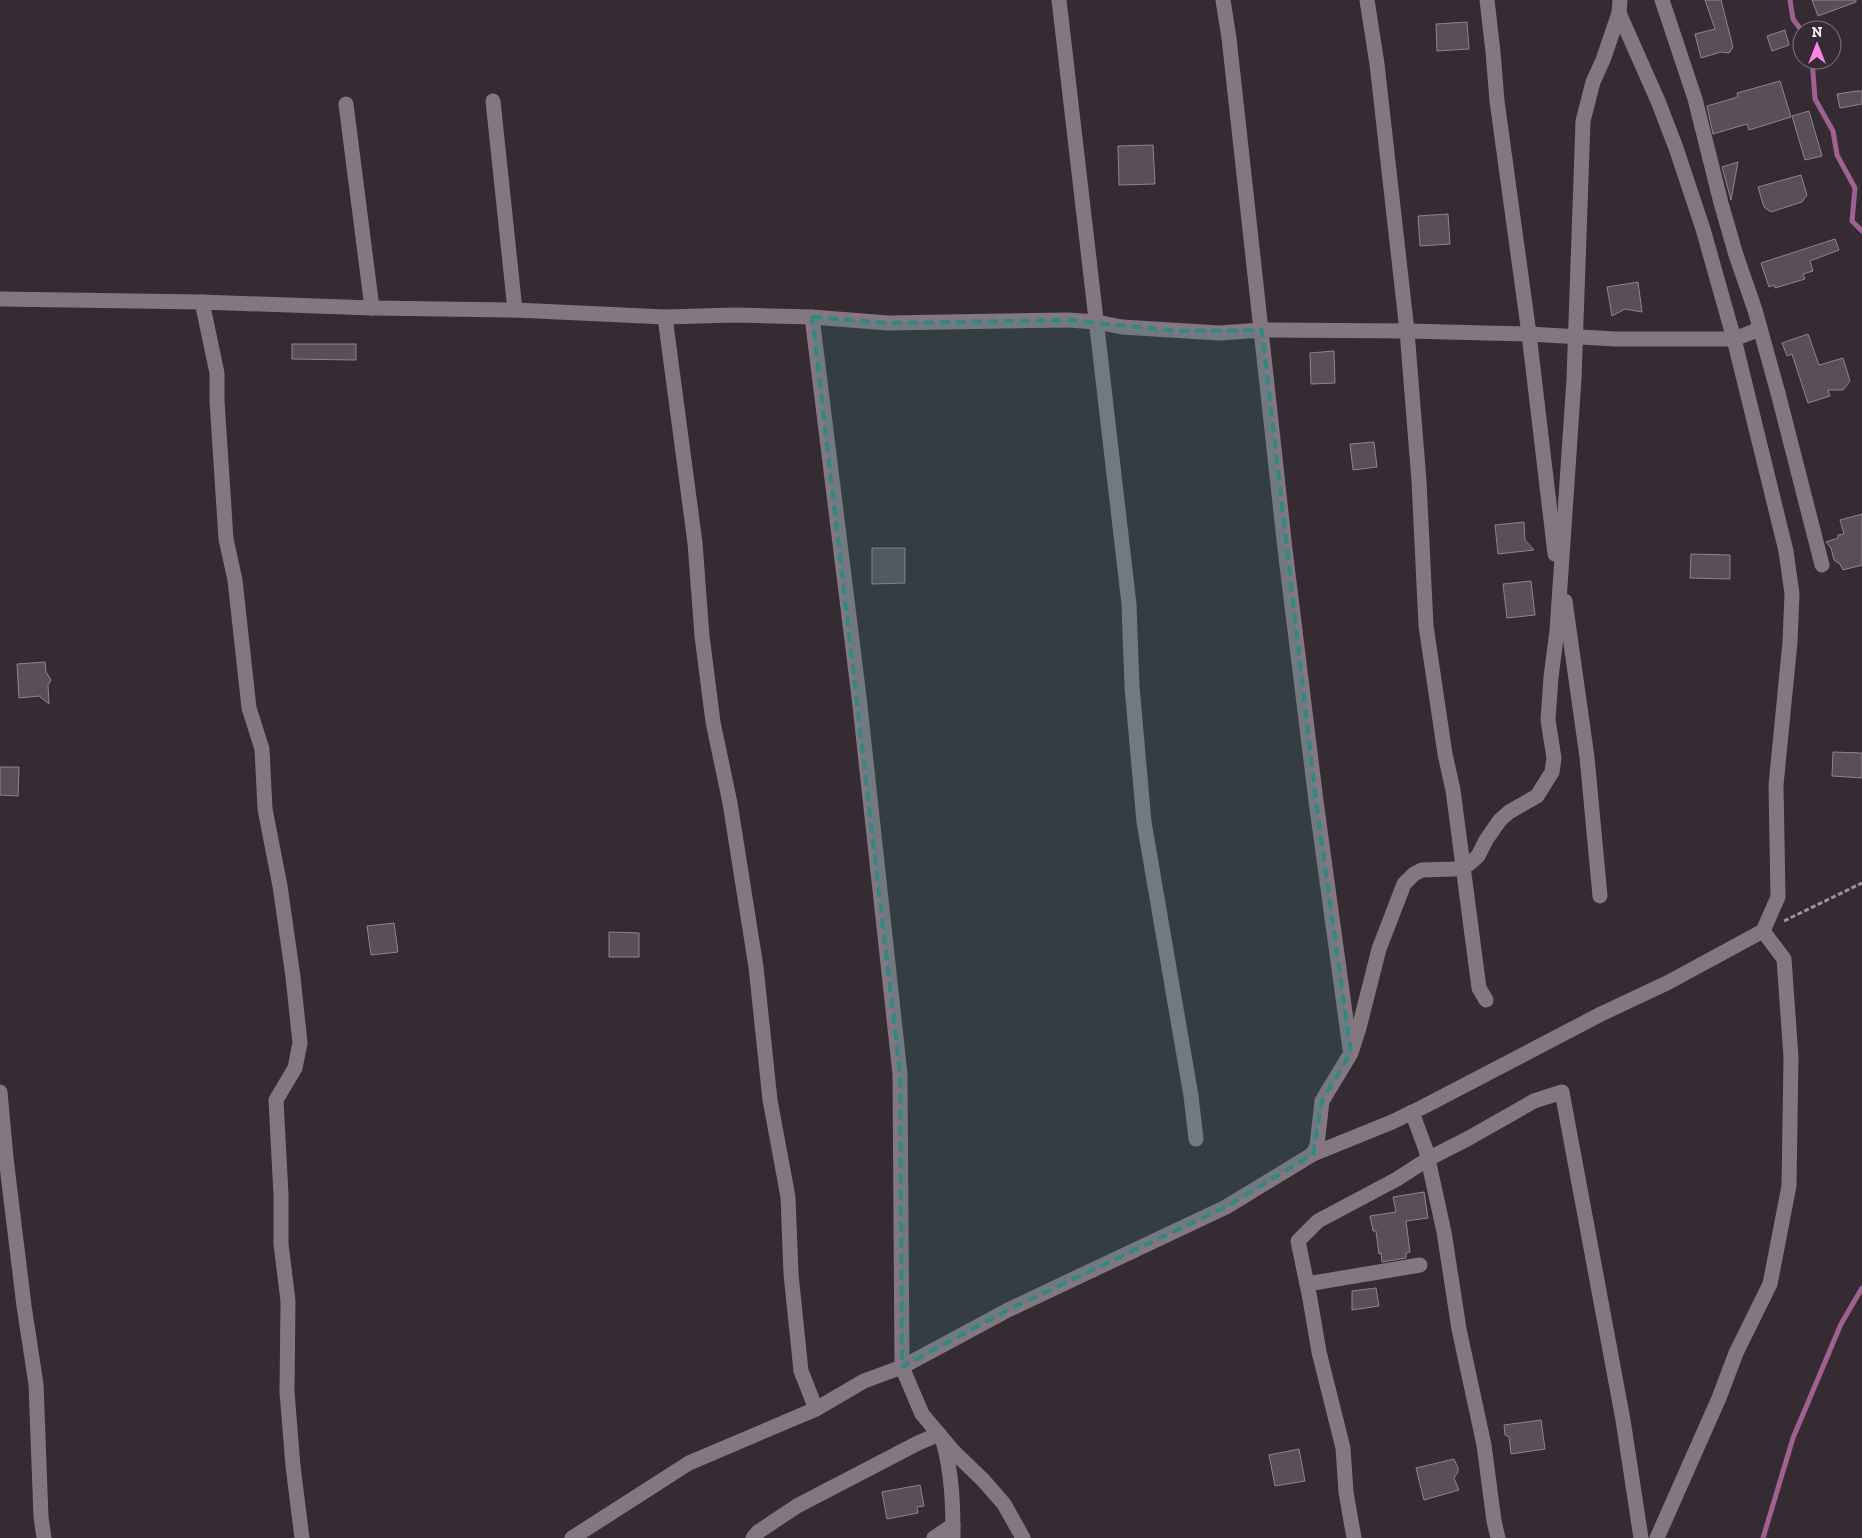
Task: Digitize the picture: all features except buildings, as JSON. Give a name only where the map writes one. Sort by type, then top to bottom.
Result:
[{"type":"street","points":[[1059,0],[1129,604],[1132,687],[1144,822],[1191,1096],[1196,1139]]},
{"type":"street","points":[[1223,0],[1262,330],[1285,549],[1316,801],[1351,1053]]},
{"type":"street","points":[[1367,0],[1377,64],[1407,331],[1419,480],[1426,626],[1464,866],[1479,988],[1486,1000]]},
{"type":"street","points":[[1487,0],[1494,52],[1497,101],[1529,334],[1556,554],[1561,571],[1587,757],[1600,896]]},
{"type":"street","points":[[1662,0],[1695,99],[1721,203],[1760,329],[1822,565]]},
{"type":"street","points":[[1313,1154],[1317,1145],[1322,1101],[1351,1053],[1379,949],[1404,884],[1414,874],[1422,870],[1444,870],[1464,866],[1478,856],[1486,840],[1500,820],[1509,812],[1537,796],[1552,772],[1554,758],[1548,720],[1561,571],[1576,336],[1583,121],[1593,82],[1603,60],[1619,7]]},
{"type":"street","points":[[572,1538],[689,1463],[816,1409],[864,1381],[902,1367],[1008,1310],[1226,1207],[1313,1154],[1412,1112],[1601,1014],[1667,983],[1763,931],[1778,897],[1776,785],[1790,642],[1792,594],[1786,551],[1734,339],[1705,237],[1676,148],[1619,7]]},
{"type":"street","points":[[493,101],[515,310]]},
{"type":"street","points":[[346,104],[372,308]]},
{"type":"street","points":[[0,299],[515,310],[665,317],[735,315],[812,317],[888,323],[1068,320],[1097,322],[1122,328],[1211,333],[1262,330],[1407,331],[1529,334],[1615,339],[1734,339],[1760,329]]},
{"type":"street","points":[[202,302],[217,373],[218,426],[226,539],[235,580],[249,708],[262,749],[265,809],[280,886],[300,1043],[294,1068],[276,1100],[281,1195],[281,1244],[288,1301],[287,1392],[293,1466],[302,1538]]},
{"type":"street","points":[[665,317],[695,543],[702,636],[713,722],[730,803],[756,967],[770,1100],[788,1197],[791,1274],[801,1371],[816,1409]]},
{"type":"street","points":[[812,317],[859,697],[900,1074],[902,1367],[922,1414],[1004,1504],[1023,1538]]},
{"type":"street","points":[[1657,1538],[1719,1398],[1736,1352],[1770,1284],[1789,1186],[1791,1057],[1784,959],[1763,931]]},
{"type":"street","points":[[0,1092],[24,1306],[36,1384],[41,1516],[44,1538]]},
{"type":"street","points":[[1354,1538],[1346,1492],[1343,1448],[1318,1352],[1298,1240],[1318,1220],[1397,1179],[1428,1159],[1534,1101],[1562,1092],[1623,1420],[1641,1538]]},
{"type":"street","points":[[1412,1112],[1428,1159],[1444,1232],[1460,1329],[1484,1445],[1498,1538]]},
{"type":"street","points":[[1307,1284],[1420,1265]]},
{"type":"street","points":[[934,1538],[953,1532],[953,1496],[949,1465],[941,1436]]},
{"type":"street","points":[[753,1538],[758,1532],[797,1506],[918,1443],[941,1436]]},
{"type":"path","points":[[1763,931],[1862,883]]},
{"type":"highlighted area","points":[[812,317],[888,323],[1068,320],[1178,331],[1262,330],[1316,801],[1351,1053],[1322,1101],[1313,1154],[1226,1207],[1008,1310],[902,1367],[900,1074]]},
{"type":"waterway","points":[[1790,0],[1794,20]]},
{"type":"waterway","points":[[1813,70],[1815,99],[1833,131],[1837,155],[1855,188],[1852,221],[1862,231]]},
{"type":"waterway","points":[[1763,1538],[1793,1438],[1841,1324],[1862,1288]]}]
